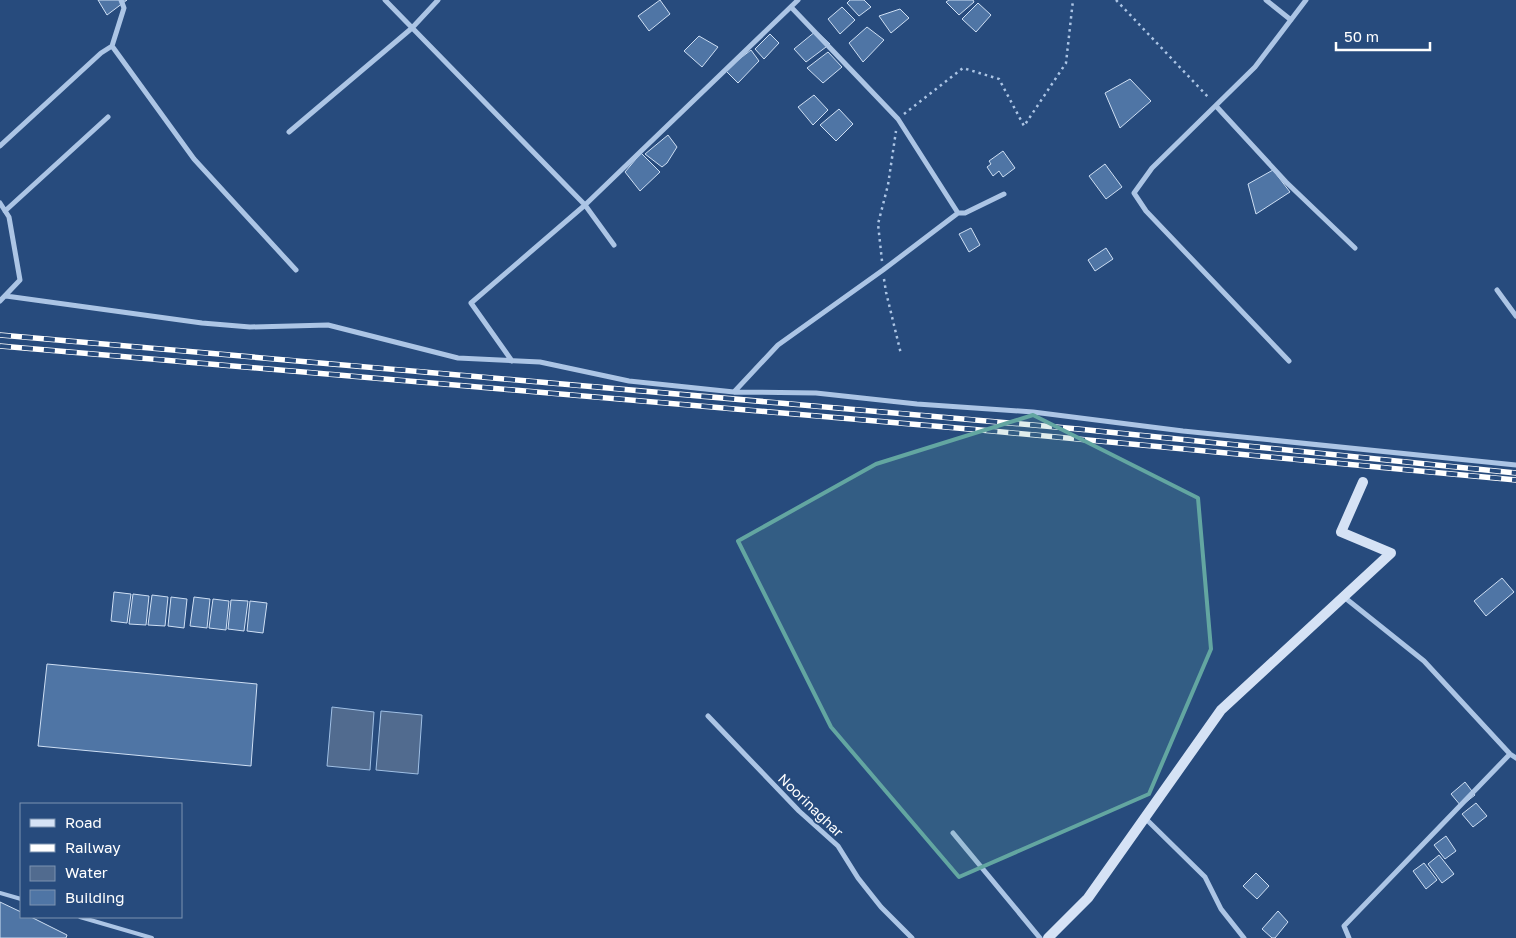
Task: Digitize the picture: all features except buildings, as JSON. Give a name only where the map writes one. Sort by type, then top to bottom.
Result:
[{"type":"street","points":[[0,146],[101,53],[112,46],[124,8],[121,0]]},
{"type":"street","points":[[385,0],[585,205],[614,245]]},
{"type":"street","points":[[289,132],[412,28],[438,0]]},
{"type":"street","points":[[512,360],[470,303],[585,205],[798,0]]},
{"type":"street","points":[[1266,0],[1291,20]]},
{"type":"street","points":[[1290,361],[1146,211],[1134,193],[1152,168],[1255,67],[1306,0]]},
{"type":"street","points":[[791,7],[898,119],[958,213]]},
{"type":"street","points":[[112,46],[194,159],[296,270]]},
{"type":"street","points":[[1216,106],[1286,182],[1355,248]]},
{"type":"street","points":[[5,211],[108,117]]},
{"type":"street","points":[[734,392],[778,345],[883,270],[958,213],[965,213],[1004,194]]},
{"type":"street","points":[[0,203],[8,217],[20,280],[0,300]]},
{"type":"street","points":[[1497,290],[1516,316]]},
{"type":"street","points":[[6,296],[202,323],[250,327],[328,325],[458,358],[540,362],[629,381],[734,392],[816,393],[917,404],[1033,412],[1183,431],[1515,464]]},
{"type":"street","points":[[1048,938],[1088,898],[1220,710],[1391,553],[1341,532],[1363,482]]},
{"type":"street","points":[[1344,596],[1424,661],[1510,754],[1516,758]]},
{"type":"street","name":"Noorinaghar","points":[[708,716],[799,811],[838,846],[858,878],[881,907],[912,938]]},
{"type":"street","points":[[1349,938],[1344,926],[1510,754]]},
{"type":"street","points":[[1144,818],[1205,877],[1221,909],[1244,938]]},
{"type":"street","points":[[953,833],[1040,938]]},
{"type":"lane","points":[[0,893],[20,899]]},
{"type":"lane","points":[[83,918],[152,938]]},
{"type":"path","points":[[901,354],[886,292],[878,224],[888,184],[898,119],[963,68],[999,80],[1024,126],[1066,63],[1073,0]]},
{"type":"path","points":[[1116,0],[1216,106]]},
{"type":"highlighted area","points":[[1033,415],[1198,498],[1211,649],[1149,794],[959,877],[831,727],[738,541],[876,464]]},
{"type":"water","points":[[332,707],[374,712],[370,770],[327,766]]},
{"type":"water","points":[[381,711],[422,715],[418,774],[376,770]]},
{"type":"railway","points":[[0,335],[1078,429],[1516,473]]},
{"type":"railway","points":[[0,346],[992,431],[1516,480]]}]
